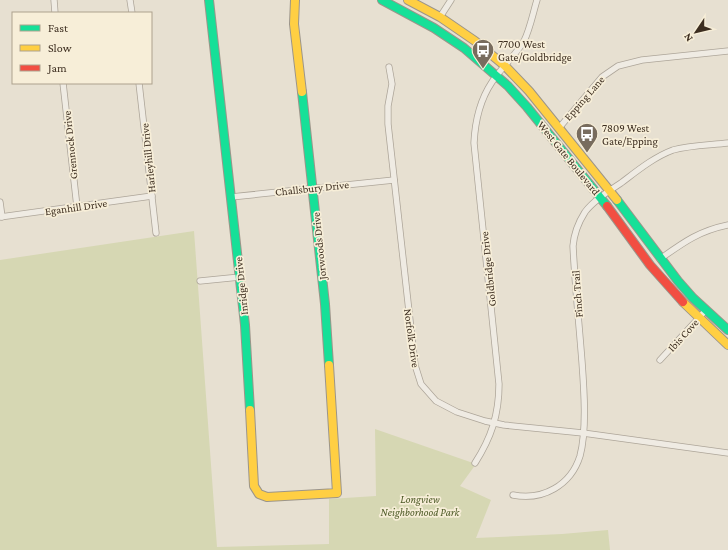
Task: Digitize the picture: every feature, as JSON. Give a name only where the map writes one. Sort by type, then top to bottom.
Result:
[{"type":"street","points":[[54,0],[55,12]]},
{"type":"street","points":[[130,0],[132,12]]},
{"type":"street","name":"Inridge Drive","points":[[209,0],[245,325],[254,486],[262,496],[267,497],[337,493]]},
{"type":"street","name":"Jorwoods Drive","points":[[295,0],[294,24],[327,330],[337,493]]},
{"type":"street","name":"West Gate Boulevard","points":[[382,0],[434,28],[464,48],[497,75],[527,107],[601,197],[650,265],[669,288],[698,318],[728,345]]},
{"type":"street","name":"West Gate Boulevard","points":[[408,0],[440,17],[475,41],[505,66],[529,91],[610,190],[660,259],[678,281],[728,330]]},
{"type":"street","points":[[440,17],[450,0]]},
{"type":"street","name":"Goldbridge Drive","points":[[475,463],[487,443],[494,424],[499,404],[500,384],[474,143],[476,123],[486,92],[524,40],[538,0]]},
{"type":"street","name":"Epping Lane","points":[[559,128],[602,77],[618,66],[642,60],[728,51]]},
{"type":"street","name":"Norfolk Drive","points":[[389,67],[392,84],[388,106],[388,124],[414,366],[421,384],[436,401],[457,412],[494,424],[583,433],[728,453]]},
{"type":"street","name":"Grennock Drive","points":[[63,84],[77,207]]},
{"type":"street","name":"Harleyhill Drive","points":[[140,84],[156,233]]},
{"type":"street","name":"Finch Trail","points":[[513,495],[527,497],[534,496],[547,492],[560,485],[571,474],[580,455],[583,433],[584,396],[574,235],[585,212],[610,190],[648,163],[667,153],[687,147],[728,143]]},
{"type":"street","name":"Challsbury Drive","points":[[231,197],[394,180]]},
{"type":"street","name":"Eganhill Drive","points":[[1,217],[152,196]]},
{"type":"street","points":[[0,202],[1,217]]},
{"type":"street","points":[[660,259],[693,236],[709,229],[728,225]]},
{"type":"street","points":[[200,281],[240,277]]},
{"type":"street","name":"Ibis Cove","points":[[660,360],[706,310]]},
{"type":"green space","name":"Longview Neighborhood Park","points":[[194,231],[217,547],[329,544],[329,499],[376,496],[375,429],[476,464],[460,486],[491,500],[476,538],[562,534],[608,530],[610,550],[0,550],[0,260]]},
{"type":"traffic: fast","points":[[209,0],[245,325],[250,410]]},
{"type":"traffic: fast","points":[[382,0],[434,28],[464,48],[508,86],[527,107],[607,206]]},
{"type":"traffic: fast","points":[[302,92],[325,304],[329,365]]},
{"type":"traffic: fast","points":[[617,200],[678,281],[693,298],[728,330]]},
{"type":"traffic: slow","points":[[295,0],[294,24],[302,92]]},
{"type":"traffic: slow","points":[[408,0],[440,17],[475,41],[505,66],[529,91],[617,200]]},
{"type":"traffic: slow","points":[[683,302],[728,345]]},
{"type":"traffic: slow","points":[[250,410],[254,486],[259,494],[267,497],[337,493],[329,365]]},
{"type":"traffic: jam","points":[[607,206],[650,265],[683,302]]},
{"type":"place","name":"7700 West Gate/Goldbridge","points":[[483,70]]},
{"type":"place","name":"7809 West Gate/Epping","points":[[587,154]]}]
